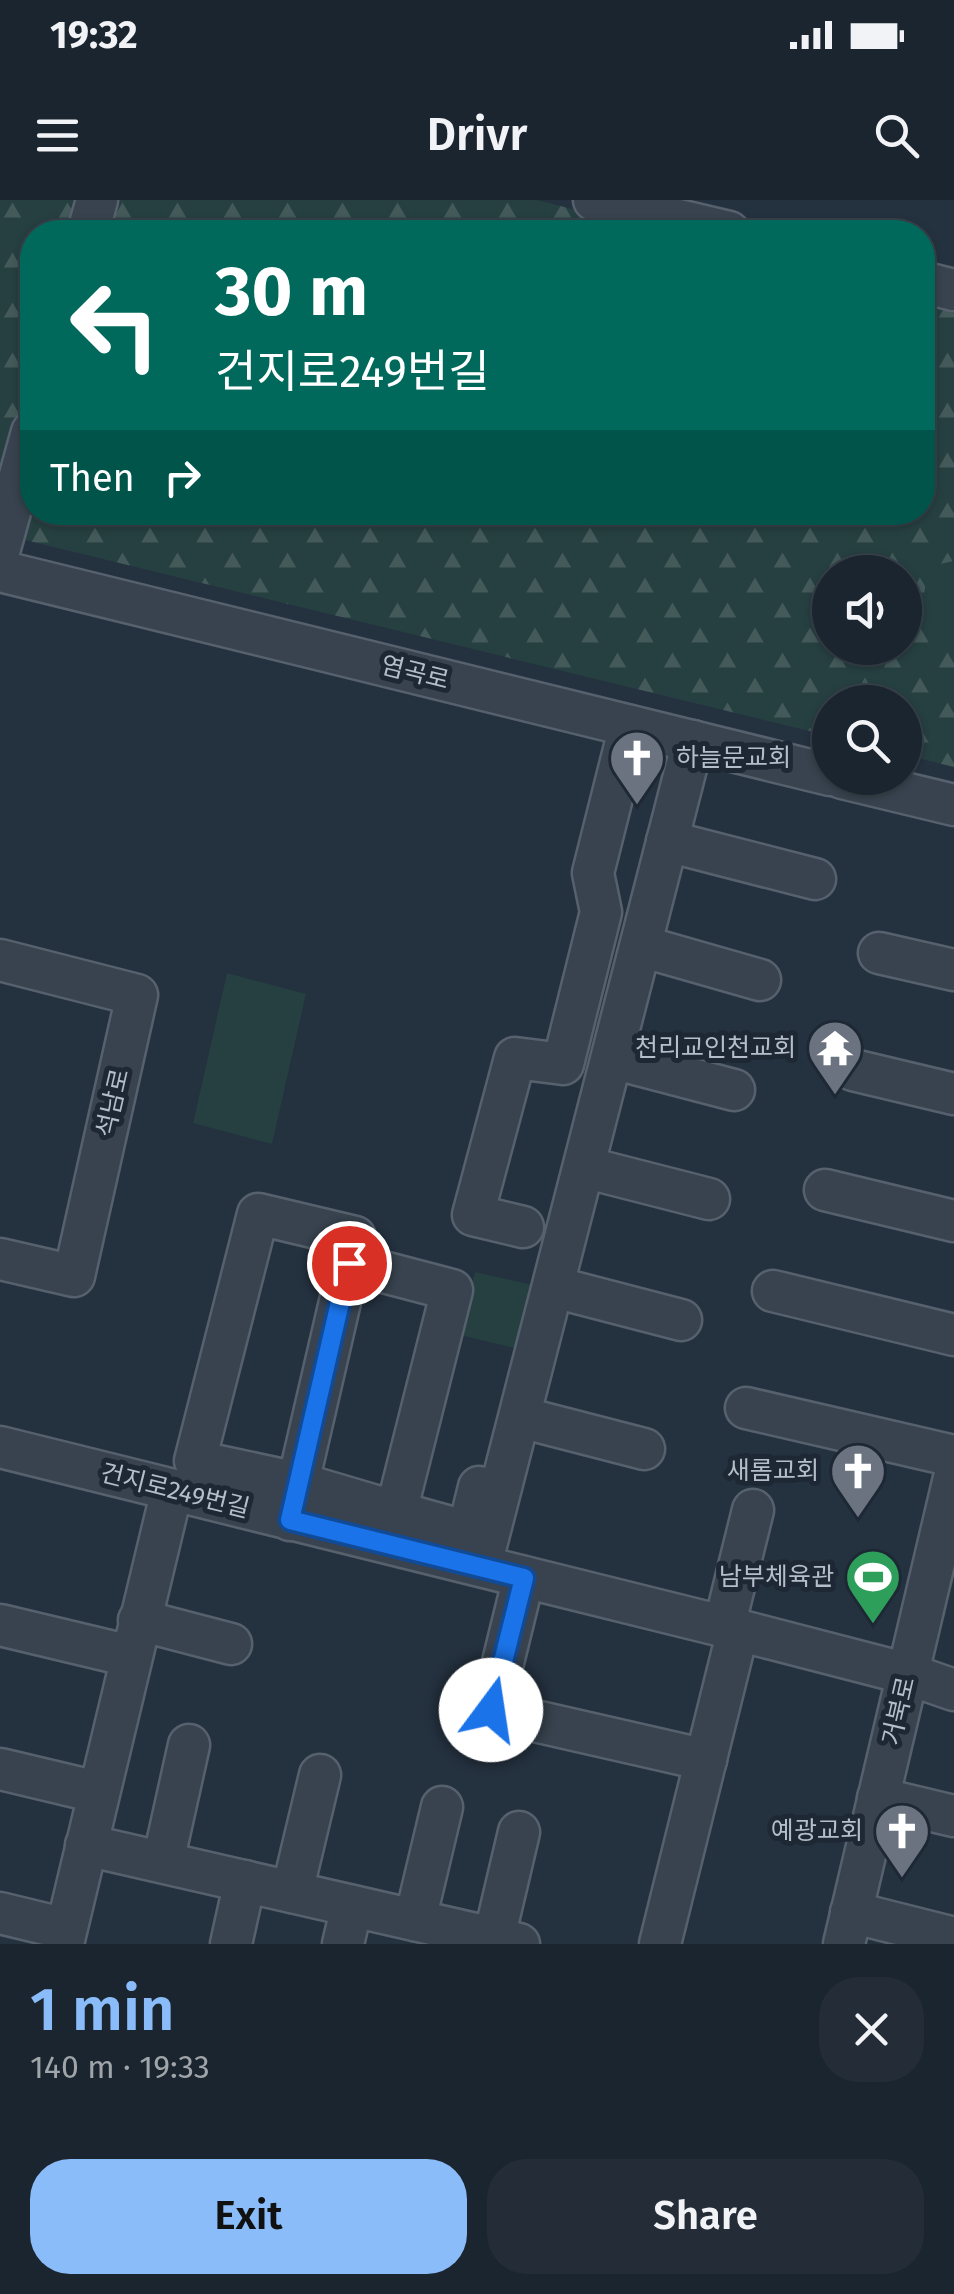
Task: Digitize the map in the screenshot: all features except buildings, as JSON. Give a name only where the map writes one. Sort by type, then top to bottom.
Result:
[{"type":"street","points":[[594,200],[706,218]]},
{"type":"street","points":[[0,548],[20,476]]},
{"type":"street","name":"염곡로","points":[[0,571],[812,770]]},
{"type":"street","points":[[524,1226],[473,1215],[515,1058],[563,1064],[601,912],[593,873],[630,726]]},
{"type":"street","points":[[294,1501],[355,1237],[258,1214],[194,1462],[294,1501],[396,1512],[468,1532],[554,1288],[693,741]]},
{"type":"street","points":[[913,795],[954,805]]},
{"type":"street","points":[[667,841],[815,879]]},
{"type":"street","points":[[640,946],[760,980]]},
{"type":"street","points":[[879,952],[954,970]]},
{"type":"street","name":"석남로","points":[[0,960],[138,994],[74,1276],[0,1259]]},
{"type":"street","points":[[612,1058],[734,1090]]},
{"type":"street","points":[[853,1070],[954,1094]]},
{"type":"street","points":[[584,1168],[708,1199]]},
{"type":"street","points":[[826,1190],[954,1220]]},
{"type":"street","points":[[349,1263],[452,1290],[396,1512]]},
{"type":"street","points":[[554,1288],[681,1320]]},
{"type":"street","points":[[774,1291],[954,1335]]},
{"type":"street","points":[[512,1406],[644,1449]]},
{"type":"street","points":[[481,1566],[512,1406]]},
{"type":"street","points":[[746,1408],[954,1456]]},
{"type":"street","name":"건지로249번길","points":[[0,1448],[172,1490],[294,1501],[481,1566],[908,1674],[954,1690]]},
{"type":"street","name":"거북로","points":[[847,1928],[954,1478]]},
{"type":"street","points":[[0,1913],[65,1936],[172,1490]]},
{"type":"street","points":[[660,1944],[706,1760],[753,1510]]},
{"type":"street","points":[[524,1578],[491,1710],[706,1760]]},
{"type":"street","points":[[0,1624],[231,1644]]},
{"type":"street","points":[[162,1862],[190,1745]]},
{"type":"street","points":[[0,1768],[97,1792]]},
{"type":"street","points":[[292,1892],[320,1774]]},
{"type":"street","points":[[878,1798],[954,1816]]},
{"type":"street","points":[[416,1920],[442,1807]]},
{"type":"street","points":[[86,1844],[292,1892],[347,1925],[416,1920],[483,1939],[519,1832]]},
{"type":"street","points":[[231,1944],[245,1881]]},
{"type":"street","points":[[847,1928],[954,1938]]},
{"type":"green space","points":[[0,200],[537,200],[615,220],[20,220],[20,525],[935,525],[935,303],[954,309],[954,767],[922,759],[922,685],[812,685],[812,732],[0,534]]},
{"type":"green space","points":[[954,561],[954,638],[922,614],[930,566]]},
{"type":"green space","points":[[227,973],[306,994],[272,1144],[193,1123]]},
{"type":"green space","points":[[475,1272],[533,1285],[518,1349],[460,1335]]},
{"type":"place","name":"하늘문교회","points":[[637,807]]},
{"type":"place","name":"천리교인천교회","points":[[835,1097]]},
{"type":"place","name":"새롬교회","points":[[858,1520]]},
{"type":"place","name":"남부체육관","points":[[873,1626]]},
{"type":"place","name":"예광교회","points":[[902,1880]]},
{"type":"route","points":[[349,1263],[290,1520],[524,1578],[491,1710]]}]
